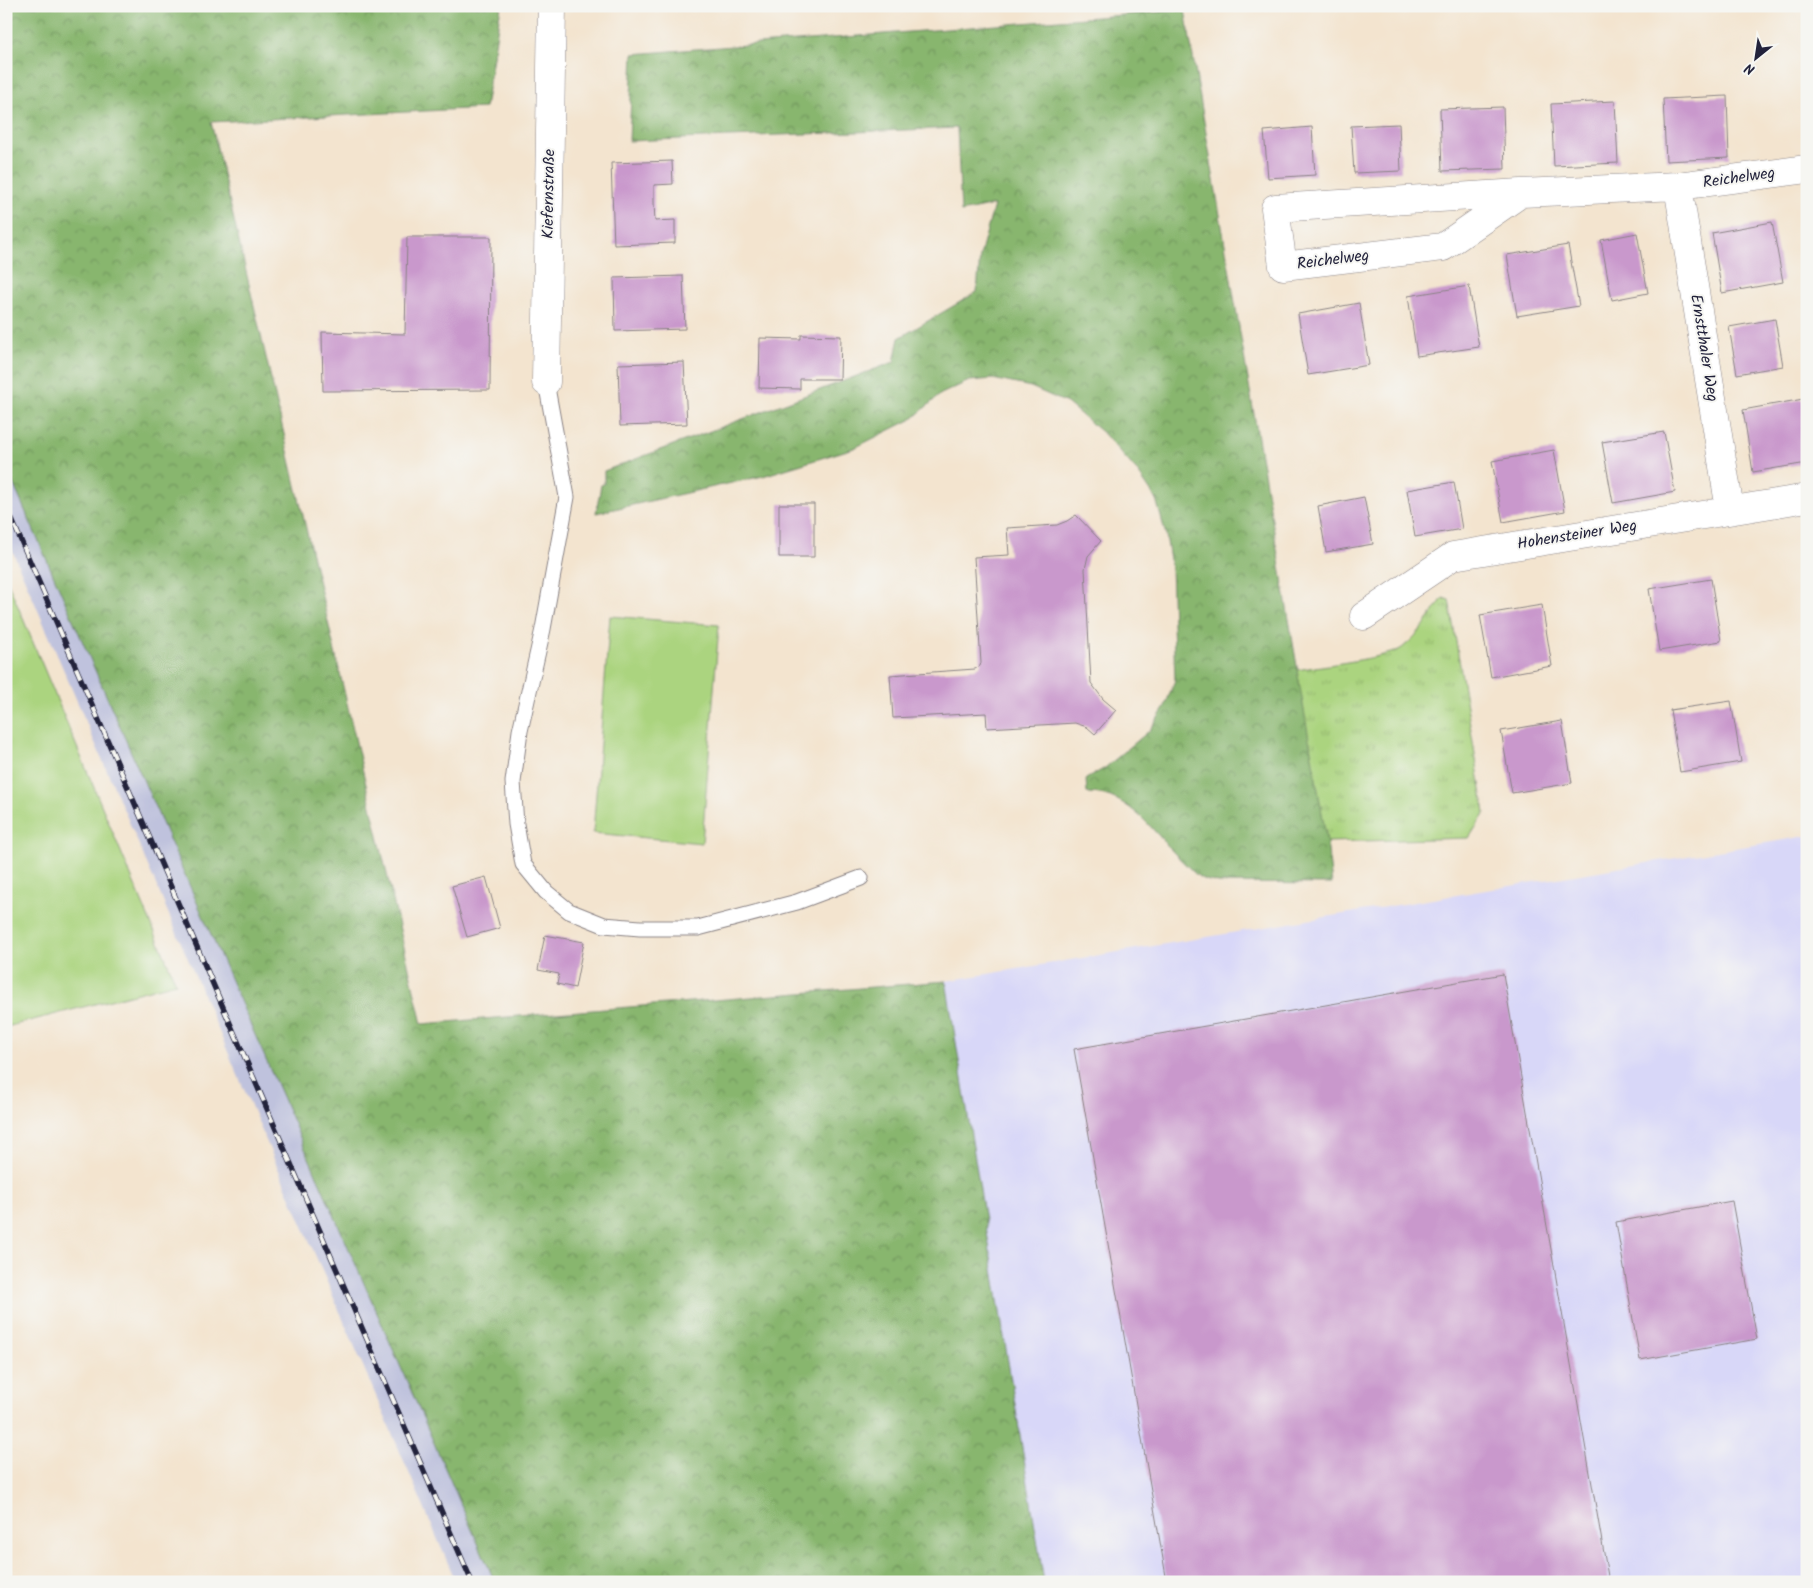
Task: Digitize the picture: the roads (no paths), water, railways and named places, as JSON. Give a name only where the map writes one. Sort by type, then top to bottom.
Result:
[{"type":"street","name":"Kiefernstraße","points":[[546,382],[552,6]]},
{"type":"street","name":"Reichelweg","points":[[1521,193],[1443,247],[1283,266],[1275,208],[1521,193],[1678,186],[1807,169]]},
{"type":"street","name":"Ernstthaler Weg","points":[[1678,186],[1730,510]]},
{"type":"street","name":"Hohensteiner Weg","points":[[1364,616],[1453,556],[1807,498]]},
{"type":"lane","points":[[546,382],[567,497],[543,628],[520,731],[513,782],[516,824],[523,864],[546,892],[569,911],[604,925],[640,928],[698,928],[796,902],[861,878]]},
{"type":"railway","points":[[6,506],[472,1582]]}]
